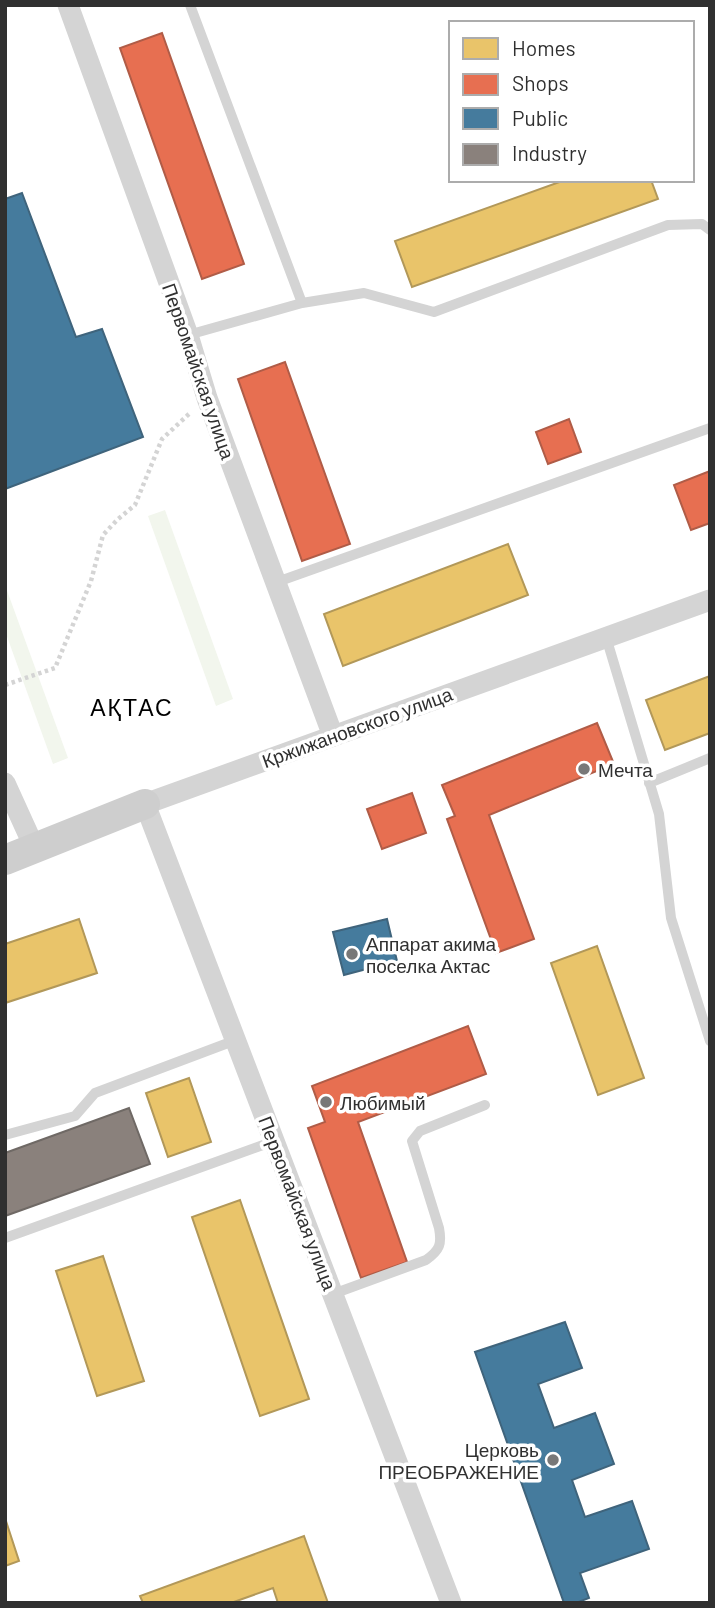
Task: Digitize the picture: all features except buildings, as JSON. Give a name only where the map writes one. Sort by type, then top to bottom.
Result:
[{"type":"street","name":"Первомайская улица","points":[[68,5],[188,335],[206,398],[333,736]]},
{"type":"street","name":"Кржижановского улица","points":[[5,860],[145,804],[710,600]]},
{"type":"street","points":[[5,783],[35,849]]},
{"type":"street","name":"Первомайская улица","points":[[145,804],[451,1603]]},
{"type":"lane","points":[[190,5],[302,303]]},
{"type":"lane","points":[[188,335],[302,303],[364,293],[434,312],[668,225],[702,224],[710,230]]},
{"type":"lane","points":[[277,582],[710,428]]},
{"type":"lane","points":[[606,637],[659,814],[671,918],[710,1041]]},
{"type":"lane","points":[[649,783],[710,758]]},
{"type":"lane","points":[[5,1135],[75,1116],[95,1093],[236,1040]]},
{"type":"lane","points":[[333,1294],[426,1260],[437,1252],[442,1242],[439,1228],[412,1141],[420,1131],[485,1105]]},
{"type":"lane","points":[[5,1238],[274,1141]]},
{"type":"path","points":[[5,685],[55,668],[91,581],[103,535],[135,505],[162,439],[206,398]]},
{"type":"shaded area","points":[[165,510],[233,699],[216,706],[148,516]]},
{"type":"shaded area","points":[[5,585],[68,758],[53,764],[5,631]]},
{"type":"place","name":"Мечта","points":[[584,769]]},
{"type":"place","name":"Аппарат акима поселка Актас","points":[[352,954]]},
{"type":"place","name":"Любимый","points":[[326,1102]]},
{"type":"place","name":"Церковь ПРЕОБРАЖЕНИЕ","points":[[553,1460]]},
{"type":"district","name":"АҚТАС","points":[[132,707]]}]
